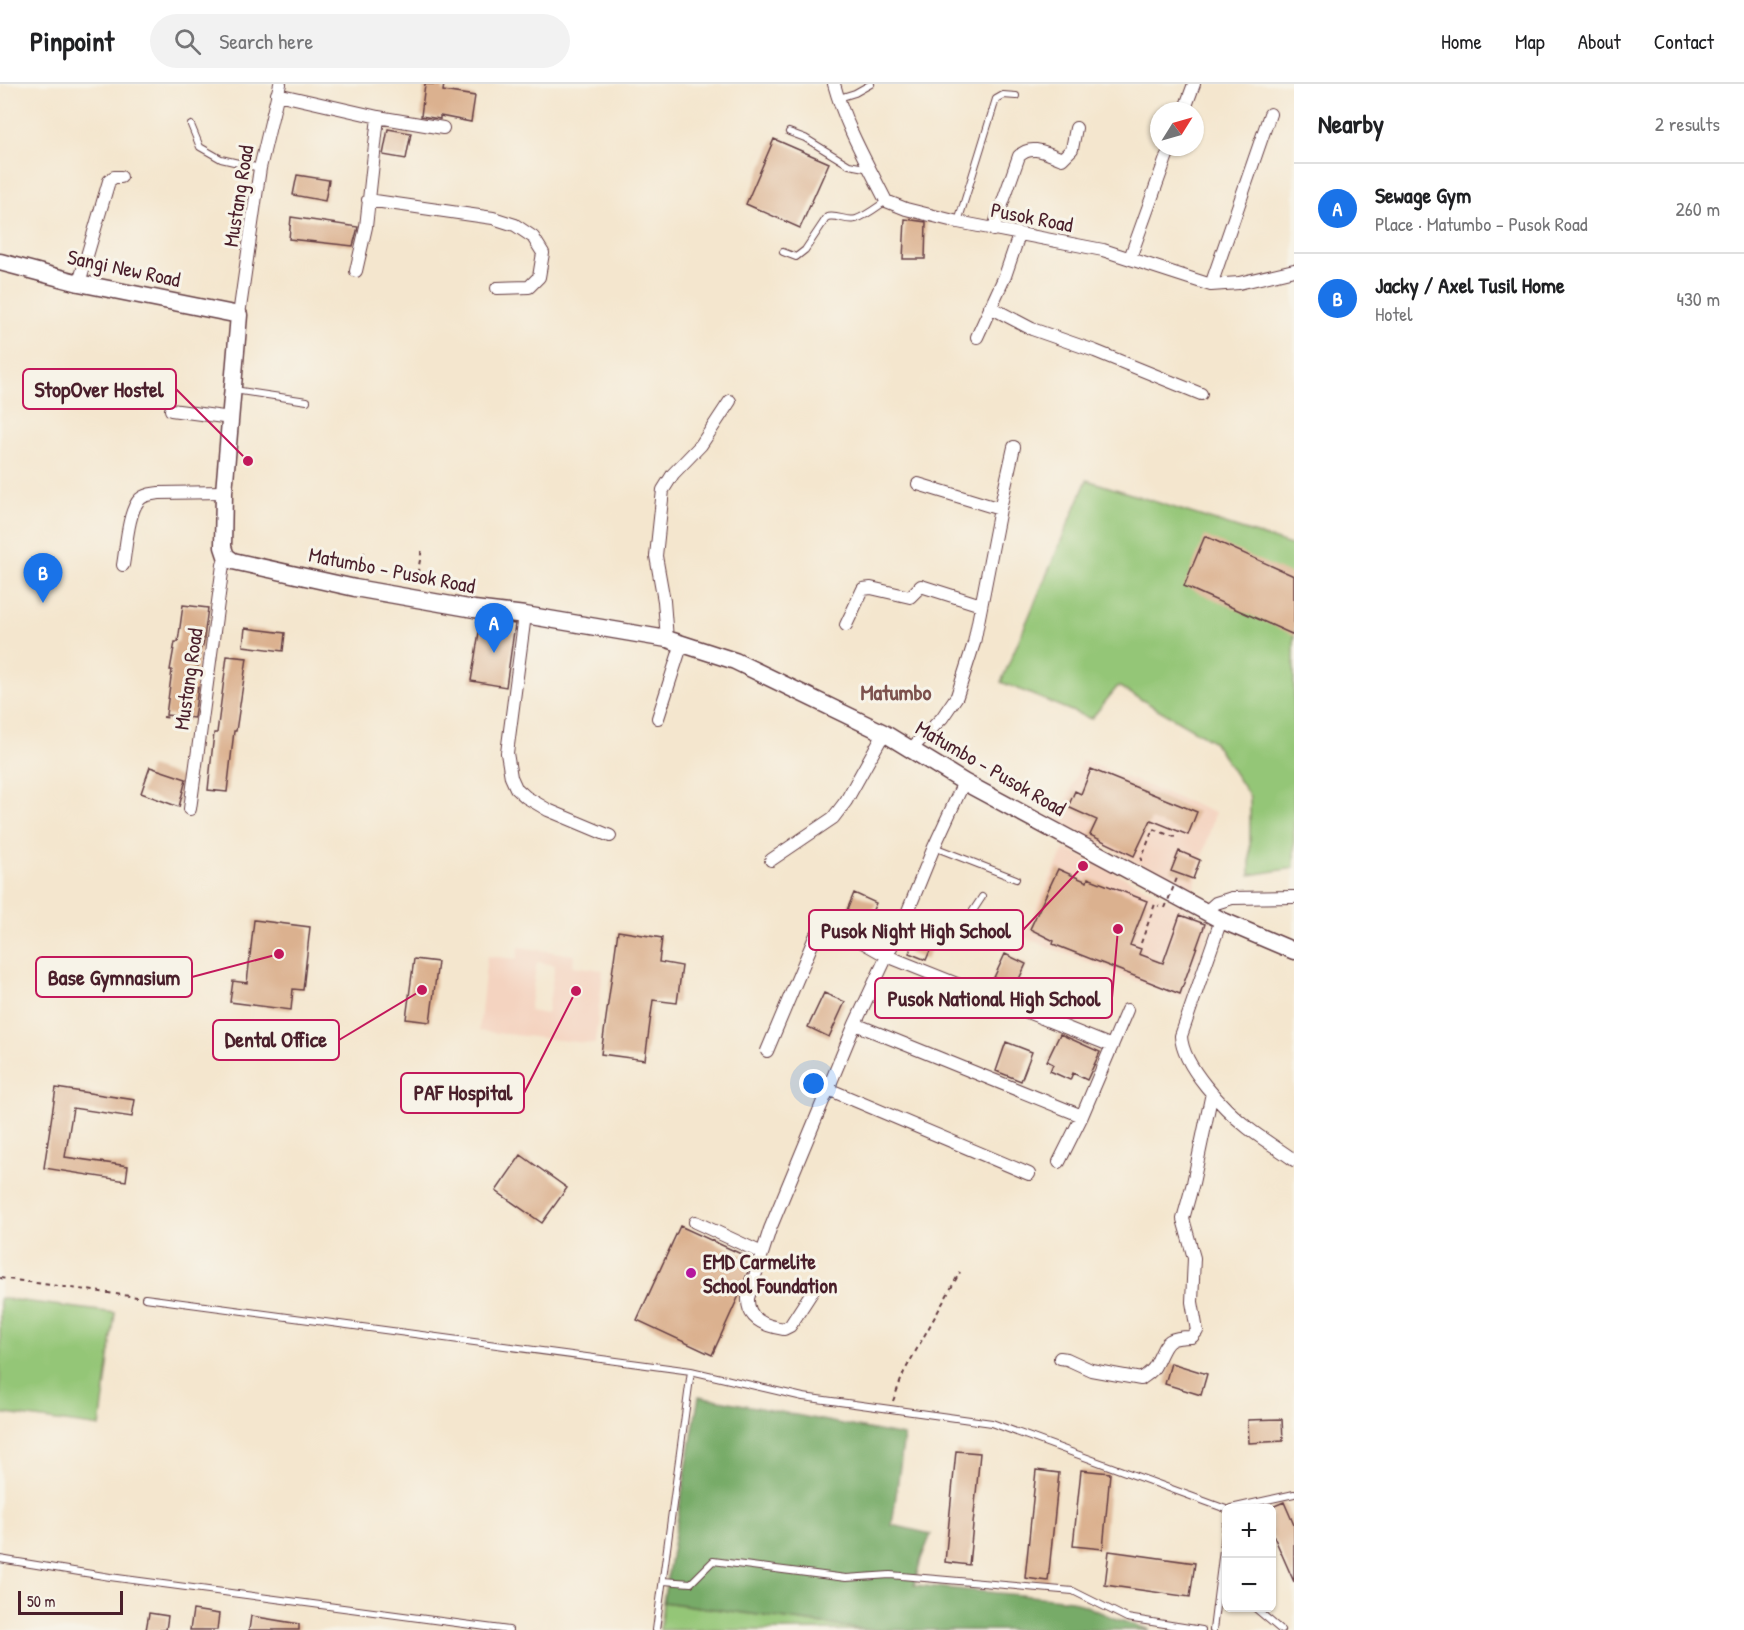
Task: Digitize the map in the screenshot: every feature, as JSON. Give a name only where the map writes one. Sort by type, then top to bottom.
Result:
[{"type":"street","points":[[834,84],[838,99],[886,201]]},
{"type":"street","points":[[1187,102],[1194,84]]},
{"type":"street","points":[[278,89],[378,117],[443,128]]},
{"type":"street","name":"Mustang Road","points":[[239,315],[260,168],[278,89]]},
{"type":"street","points":[[1211,285],[1270,114]]},
{"type":"street","points":[[356,271],[366,227],[378,117]]},
{"type":"street","points":[[993,230],[1019,156],[1024,150],[1034,150],[1062,159],[1072,149],[1076,128]]},
{"type":"street","points":[[1130,258],[1167,156]]},
{"type":"street","points":[[79,283],[108,184],[114,177],[121,177]]},
{"type":"street","points":[[368,200],[493,218],[515,225],[533,237],[543,253],[539,277],[529,287],[497,288]]},
{"type":"street","name":"Pusok Road","points":[[886,201],[906,209],[993,230],[1103,250],[1211,285],[1239,283],[1294,270]]},
{"type":"street","points":[[977,337],[1005,276],[1019,235]]},
{"type":"street","name":"Sangi New Road","points":[[0,262],[79,283],[239,315]]},
{"type":"street","points":[[990,307],[1032,329],[1095,351],[1201,394]]},
{"type":"street","points":[[226,556],[223,548],[224,492],[239,315]]},
{"type":"street","points":[[658,718],[674,641],[656,556],[663,490],[673,474],[701,445],[730,401]]},
{"type":"street","points":[[171,410],[231,418]]},
{"type":"street","points":[[911,749],[942,718],[957,696],[974,643],[1014,447]]},
{"type":"street","points":[[918,484],[1000,509]]},
{"type":"street","points":[[123,565],[133,512],[140,498],[159,493],[224,492]]},
{"type":"street","name":"Mustang Road","points":[[190,808],[226,556]]},
{"type":"street","name":"Matumbo - Pusok Road","points":[[226,556],[233,561],[355,588],[674,641],[735,661],[884,733],[964,782],[1213,916],[1294,951]]},
{"type":"street","points":[[846,625],[863,589],[871,588],[910,597],[921,586],[981,605]]},
{"type":"street","points":[[525,615],[507,753],[511,777],[516,788],[526,797],[549,810],[610,836]]},
{"type":"street","points":[[771,860],[833,818],[846,801],[884,733]]},
{"type":"street","points":[[812,1292],[790,1326],[784,1329],[755,1319],[748,1309],[748,1298],[762,1253],[828,1089],[964,782]]},
{"type":"street","points":[[1294,897],[1232,898],[1216,903],[1180,1036],[1181,1047],[1186,1058],[1212,1093],[1247,1127],[1294,1160]]},
{"type":"street","points":[[766,1051],[815,937],[824,925],[832,925],[887,956],[1112,1046]]},
{"type":"street","points":[[1059,1162],[1082,1116],[1127,1010]]},
{"type":"street","points":[[855,1024],[1082,1116]]},
{"type":"street","points":[[828,1089],[1029,1174]]},
{"type":"street","points":[[1060,1358],[1091,1370],[1141,1379],[1155,1367],[1165,1343],[1176,1337],[1192,1336],[1197,1331],[1192,1302],[1193,1248],[1183,1219],[1212,1093]]},
{"type":"street","points":[[695,1222],[762,1253]]},
{"type":"lane","points":[[838,99],[871,84]]},
{"type":"lane","points":[[958,222],[996,99],[1003,95],[1016,96]]},
{"type":"lane","points":[[191,125],[200,147],[221,159],[260,168]]},
{"type":"lane","points":[[789,132],[805,138],[849,165],[870,169]]},
{"type":"lane","points":[[783,252],[796,257],[805,250],[827,217],[833,215],[845,219],[856,219],[886,201]]},
{"type":"lane","points":[[233,390],[307,400]]},
{"type":"lane","points":[[934,847],[1016,879]]},
{"type":"lane","points":[[909,910],[953,930],[962,929],[982,897]]},
{"type":"lane","points":[[145,1298],[691,1371],[803,1396],[992,1423],[1222,1507]]},
{"type":"lane","points":[[656,1630],[691,1371]]},
{"type":"lane","points":[[1252,1504],[1294,1494]]},
{"type":"lane","points":[[1213,1630],[1223,1558]]},
{"type":"lane","points":[[0,1559],[110,1577],[509,1630]]},
{"type":"lane","points":[[663,1581],[691,1583],[713,1561],[846,1578],[890,1575],[1073,1591],[1127,1618],[1202,1630]]},
{"type":"lane","points":[[1260,1612],[1281,1630]]},
{"type":"path","points":[[355,588],[365,549]]},
{"type":"path","points":[[414,598],[422,549]]},
{"type":"path","points":[[163,717],[201,722]]},
{"type":"path","points":[[1148,863],[1141,860],[1153,829],[1177,838]]},
{"type":"path","points":[[1165,908],[1177,878]]},
{"type":"path","points":[[1141,942],[1155,904]]},
{"type":"path","points":[[890,1409],[904,1372],[960,1272]]},
{"type":"path","points":[[0,1278],[145,1298]]},
{"type":"shaded area","points":[[1082,760],[1215,813],[1193,891],[1058,822]]},
{"type":"shaded area","points":[[1065,848],[1212,921],[1185,1000],[1023,937]]},
{"type":"shaded area","points":[[519,947],[574,955],[573,966],[603,970],[595,1044],[479,1031],[487,956],[517,959]],"holes":[[[537,962],[555,965],[547,1014],[529,1011]]]},
{"type":"green space","points":[[1087,480],[1294,546],[1294,868],[1250,875],[1250,797],[1213,741],[1118,686],[1091,719],[1001,682]]},
{"type":"green space","points":[[0,1298],[115,1313],[100,1427],[0,1413]]},
{"type":"green space","points":[[699,1396],[904,1436],[892,1525],[931,1534],[914,1585],[1072,1600],[1150,1630],[869,1630],[663,1602]]},
{"type":"green space","points":[[663,1602],[869,1630],[660,1630]]},
{"type":"building","points":[[425,84],[444,84],[443,91],[475,96],[471,122],[440,116],[440,119],[421,116]]},
{"type":"building","points":[[388,129],[411,133],[406,159],[383,155]]},
{"type":"building","points":[[774,139],[829,163],[800,228],[746,204]]},
{"type":"building","points":[[297,175],[329,180],[325,201],[293,195]]},
{"type":"building","points":[[291,217],[358,227],[353,246],[289,239]]},
{"type":"building","points":[[905,219],[926,222],[925,259],[903,259]]},
{"type":"building","points":[[1205,536],[1294,576],[1294,635],[1184,586]]},
{"type":"building","points":[[183,605],[208,608],[194,687],[198,687],[194,718],[166,715],[172,670],[170,670],[175,642],[178,642]]},
{"type":"building","points":[[481,620],[515,624],[506,687],[471,681]]},
{"type":"building","points":[[245,628],[285,633],[283,651],[243,646]]},
{"type":"building","points":[[227,656],[247,658],[236,731],[234,731],[227,792],[208,790],[214,733],[217,733]]},
{"type":"building","points":[[150,767],[186,779],[179,807],[141,793]]},
{"type":"building","points":[[1091,769],[1197,812],[1188,835],[1151,820],[1134,856],[1090,835],[1097,820],[1068,807],[1075,791],[1081,794]]},
{"type":"building","points":[[1179,851],[1200,860],[1193,879],[1171,871]]},
{"type":"building","points":[[1058,869],[1087,882],[1088,878],[1147,901],[1130,945],[1141,949],[1139,954],[1163,963],[1180,915],[1205,924],[1180,994],[1053,944],[1054,941],[1030,929]]},
{"type":"building","points":[[854,893],[876,903],[872,912],[875,914],[866,935],[843,920]]},
{"type":"building","points":[[254,920],[310,927],[303,990],[293,989],[291,1010],[230,1002],[233,981],[247,983]]},
{"type":"building","points":[[921,922],[939,930],[926,960],[909,953]]},
{"type":"building","points":[[618,931],[662,938],[659,962],[682,966],[677,1003],[653,1000],[645,1060],[601,1054]]},
{"type":"building","points":[[1005,954],[1026,964],[1012,994],[991,984]]},
{"type":"building","points":[[414,959],[438,962],[430,1022],[406,1019]]},
{"type":"building","points":[[824,993],[845,1002],[829,1037],[808,1027]]},
{"type":"building","points":[[1060,1034],[1100,1052],[1087,1080],[1073,1073],[1070,1080],[1050,1071],[1053,1064],[1047,1061]]},
{"type":"building","points":[[1006,1042],[1032,1052],[1021,1081],[996,1071]]},
{"type":"building","points":[[56,1088],[135,1100],[132,1117],[73,1108],[65,1157],[128,1166],[126,1181],[44,1168]]},
{"type":"building","points":[[521,1155],[567,1188],[542,1223],[496,1191]]},
{"type":"building","points":[[680,1226],[752,1259],[741,1291],[712,1355],[637,1320]]},
{"type":"building","points":[[1171,1363],[1207,1374],[1201,1395],[1165,1384]]},
{"type":"building","points":[[1282,1419],[1283,1441],[1249,1443],[1248,1420]]},
{"type":"building","points":[[956,1451],[980,1453],[969,1565],[945,1562]]},
{"type":"building","points":[[1036,1470],[1059,1473],[1048,1581],[1025,1578]]},
{"type":"building","points":[[1081,1470],[1110,1473],[1103,1549],[1073,1546]]},
{"type":"building","points":[[1284,1502],[1294,1525],[1294,1582],[1276,1541],[1276,1505]]},
{"type":"building","points":[[1109,1551],[1195,1563],[1190,1597],[1105,1585]]},
{"type":"building","points":[[193,1610],[219,1614],[217,1630],[190,1630]]},
{"type":"building","points":[[149,1613],[168,1616],[166,1630],[146,1630]]},
{"type":"building","points":[[251,1616],[299,1624],[299,1630],[249,1630]]},
{"type":"place","name":"StopOver Hostel","points":[[248,461]]},
{"type":"place","name":"Jacky / Axel Tusil Home","points":[[43,603]]},
{"type":"place","name":"Sewage Gym","points":[[494,653]]},
{"type":"place","name":"Pusok Night High School","points":[[1083,866]]},
{"type":"place","name":"Pusok National High School","points":[[1118,929]]},
{"type":"place","name":"Base Gymnasium","points":[[279,954]]},
{"type":"place","name":"Dental Office","points":[[422,990]]},
{"type":"place","name":"PAF Hospital","points":[[576,991]]},
{"type":"place","name":"EMD Carmelite School Foundation","points":[[691,1273]]},
{"type":"district","name":"Matumbo","points":[[896,692]]}]
